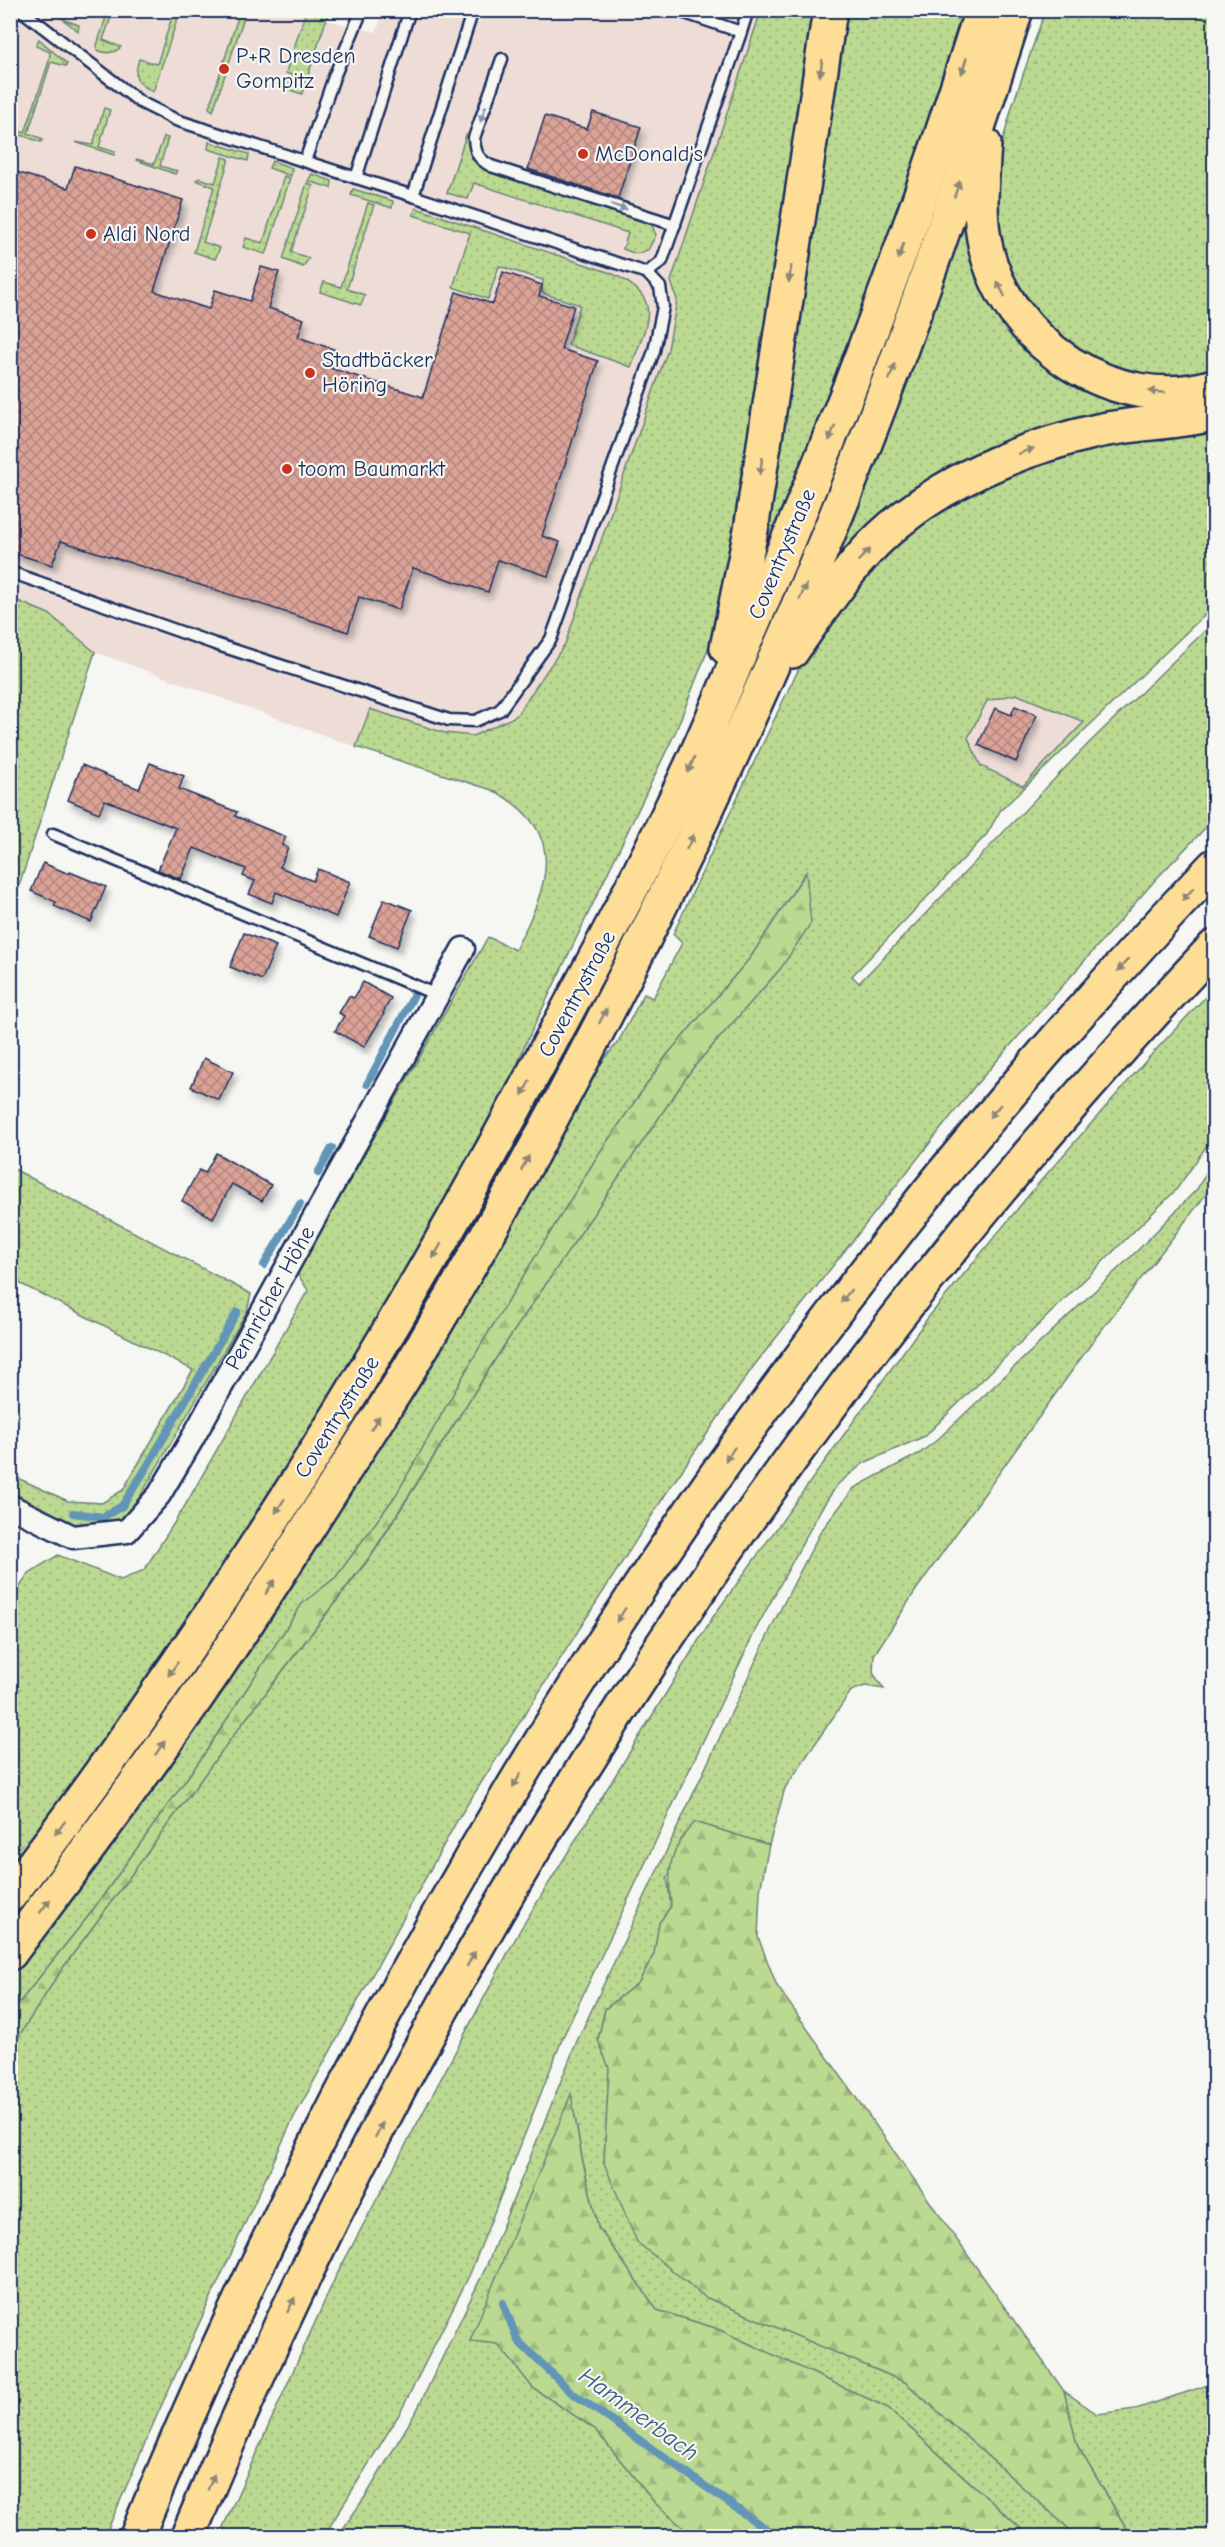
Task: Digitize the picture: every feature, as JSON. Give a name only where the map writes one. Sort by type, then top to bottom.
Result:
[{"type":"highway","points":[[715,712],[751,531],[830,10]]},
{"type":"highway","name":"Coventrystraße","points":[[10,1895],[205,1625],[375,1357],[466,1200],[620,913],[686,777],[800,515],[952,107],[982,10]]},
{"type":"highway","points":[[10,1953],[116,1812],[235,1641],[408,1370],[497,1215],[650,926],[754,703],[830,530],[928,274],[986,106],[1016,10]]},
{"type":"highway","points":[[986,106],[981,201],[985,244],[998,286],[1015,313],[1042,343],[1071,364],[1115,385],[1167,393],[1196,392],[1215,386]]},
{"type":"highway","points":[[754,703],[857,562],[881,537],[933,496],[1025,451],[1052,442],[1095,431],[1182,422],[1215,414]]},
{"type":"highway","points":[[136,2536],[227,2328],[356,2064],[458,1879],[545,1734],[646,1575],[793,1366],[881,1250],[993,1113],[1162,921],[1215,866]]},
{"type":"highway","points":[[188,2536],[278,2333],[398,2092],[489,1927],[600,1744],[735,1539],[840,1393],[910,1302],[1023,1161],[1120,1048],[1215,947]]},
{"type":"street","name":"Pennricher Höhe","points":[[10,1506],[73,1537],[127,1531],[159,1495],[463,949]]},
{"type":"lane","points":[[10,572],[215,644],[449,720],[475,721],[500,710],[551,639],[654,351],[663,307],[660,287],[647,273],[176,120],[140,102],[21,10]]},
{"type":"lane","points":[[305,161],[334,77],[362,10]]},
{"type":"lane","points":[[356,178],[410,10]]},
{"type":"lane","points":[[413,196],[473,10]]},
{"type":"lane","points":[[676,10],[741,32]]},
{"type":"lane","points":[[647,273],[662,261],[748,10]]},
{"type":"lane","points":[[502,58],[474,138],[475,151],[481,160],[491,166],[675,225]]},
{"type":"lane","points":[[53,834],[437,995]]},
{"type":"shaded area","points":[[10,11],[329,11],[326,20],[376,32],[384,11],[761,11],[671,281],[677,300],[668,349],[565,644],[517,716],[473,736],[445,733],[370,709],[356,747],[95,652],[49,614],[11,598]]},
{"type":"shaded area","points":[[1016,694],[1084,722],[1023,786],[981,766],[968,738],[987,701]]},
{"type":"green space","points":[[52,11],[68,11],[65,20],[79,25],[78,31]]},
{"type":"green space","points":[[108,11],[113,11],[103,40],[121,47],[107,53],[97,50],[97,45]]},
{"type":"green space","points":[[174,11],[180,11],[153,92],[137,79],[137,65],[139,59],[157,64]]},
{"type":"green space","points":[[240,11],[246,11],[213,111],[209,108]]},
{"type":"green space","points":[[306,11],[329,11],[302,94],[281,87],[284,79],[290,80],[291,75],[286,73],[289,62],[295,64],[297,59],[291,57]]},
{"type":"green space","points":[[761,11],[818,11],[735,547],[707,652],[675,733],[524,1047],[501,1108],[446,1210],[184,1630],[11,1870],[10,1602],[29,1573],[58,1555],[121,1580],[144,1570],[183,1509],[308,1290],[297,1273],[488,937],[515,950],[527,927],[543,882],[546,862],[543,842],[534,823],[517,806],[492,790],[356,747],[370,709],[445,733],[473,736],[516,716],[565,644],[668,349],[677,300],[671,281]]},
{"type":"green space","points":[[842,11],[966,11],[910,180],[857,326],[741,614]]},
{"type":"green space","points":[[1045,11],[1214,11],[1214,373],[1143,378],[1079,354],[1027,305],[1000,248],[996,188],[1000,151],[1012,107]]},
{"type":"green space","points":[[39,39],[67,64],[66,66],[51,62],[28,133],[43,139],[41,142],[10,131],[11,128],[25,133],[49,61],[50,52],[36,46]]},
{"type":"green space","points":[[104,108],[110,110],[99,147],[115,152],[114,155],[75,142],[93,145]]},
{"type":"green space","points":[[466,135],[470,136],[469,147],[472,156],[487,170],[651,223],[656,235],[648,250],[636,254],[623,249],[628,233],[474,183],[468,199],[447,193]]},
{"type":"green space","points":[[164,137],[168,138],[160,166],[177,171],[175,174],[136,160],[154,164]]},
{"type":"green space","points":[[209,142],[249,154],[248,161],[208,149]]},
{"type":"green space","points":[[223,157],[229,159],[203,242],[220,248],[215,259],[194,252],[214,187],[196,180],[199,178],[215,183]]},
{"type":"green space","points":[[272,161],[292,168],[291,176],[269,168]]},
{"type":"green space","points":[[312,174],[332,181],[331,188],[308,181]]},
{"type":"green space","points":[[284,176],[290,178],[267,252],[265,254],[243,247],[246,238],[263,243]]},
{"type":"green space","points":[[307,183],[313,186],[291,252],[309,258],[303,267],[283,259]]},
{"type":"green space","points":[[353,189],[393,201],[392,208],[351,195]]},
{"type":"green space","points":[[967,199],[1019,332],[1199,398],[1091,421],[823,578]]},
{"type":"green space","points":[[368,203],[374,205],[347,289],[365,295],[361,305],[320,292],[324,282],[341,287]]},
{"type":"green space","points":[[416,208],[611,273],[628,282],[646,301],[648,312],[643,336],[631,367],[568,345],[580,305],[542,293],[543,280],[499,266],[488,299],[453,287],[470,233],[413,215]]},
{"type":"green space","points":[[1214,429],[1214,606],[1000,811],[987,834],[852,976],[859,983],[1089,743],[1214,622],[1214,819],[1157,878],[974,1087],[753,1367],[665,1495],[458,1819],[292,2121],[158,2413],[105,2536],[11,2536],[11,2048],[62,1969],[229,1741],[372,1555],[503,1347],[692,1069],[781,968],[805,873],[750,958],[667,1055],[600,1152],[482,1343],[396,1495],[336,1577],[302,1604],[203,1756],[90,1914],[11,2013],[10,1975],[127,1819],[586,1082],[618,1042],[644,994],[653,998],[682,943],[673,934],[790,686],[821,627],[890,541],[986,477],[1100,441]],"holes":[[[1016,694],[1084,722],[1023,786],[981,766],[968,738],[987,701]]]},
{"type":"green space","points":[[11,598],[49,614],[95,652],[11,911]]},
{"type":"green space","points":[[806,872],[811,923],[781,968],[692,1069],[503,1347],[371,1555],[229,1741],[62,1969],[11,2048],[11,2013],[90,1914],[203,1756],[302,1604],[336,1577],[396,1495],[482,1343],[600,1152],[667,1055],[750,958]]},
{"type":"green space","points":[[1214,988],[1214,1127],[1206,1147],[1176,1190],[925,1436],[864,1463],[838,1484],[821,1509],[756,1629],[563,2037],[470,2274],[400,2413],[324,2536],[219,2536],[335,2278],[520,1930],[713,1617],[927,1319],[1038,1184],[1152,1054]]},
{"type":"green space","points":[[1214,1159],[1214,1184],[1096,1337],[916,1590],[874,1655],[873,1673],[884,1689],[865,1686],[851,1691],[785,1788],[769,1845],[695,1822],[667,1878],[671,1906],[659,1923],[654,1954],[639,1982],[605,2009],[598,2039],[609,2068],[604,2163],[705,2297],[905,2382],[1077,2536],[1029,2536],[888,2408],[715,2328],[657,2310],[598,2227],[582,2158],[571,2095],[498,2343],[533,2388],[595,2429],[655,2503],[693,2536],[338,2536],[367,2494],[417,2410],[486,2267],[577,2041],[775,1620],[821,1531],[854,1488],[920,1453],[937,1440],[1138,1250],[1197,1189]]},
{"type":"green space","points":[[10,1167],[251,1294],[247,1311],[133,1509],[117,1524],[78,1525],[53,1517],[11,1491],[11,1475],[68,1501],[102,1503],[123,1490],[193,1370],[11,1279]]},
{"type":"green space","points":[[10,1518],[17,1541],[11,1564]]},
{"type":"green space","points":[[695,1822],[769,1845],[760,1891],[758,1937],[777,1986],[1064,2391],[1077,2445],[1131,2536],[1077,2536],[905,2382],[705,2297],[637,2242],[604,2163],[609,2068],[598,2040],[605,2009],[639,1982],[654,1954],[659,1923],[671,1906],[669,1881],[675,1851]]},
{"type":"green space","points":[[571,2094],[582,2158],[598,2227],[657,2310],[715,2328],[888,2408],[1029,2536],[693,2536],[655,2503],[595,2429],[533,2388],[498,2344],[470,2341]]},
{"type":"green space","points":[[1214,2383],[1214,2536],[1131,2536],[1077,2445],[1064,2391],[1097,2414],[1136,2409]]},
{"type":"building","name":"McDonald's","points":[[593,112],[641,127],[618,198],[528,169],[545,116],[587,129]]},
{"type":"building","name":"toom Baumarkt","points":[[75,166],[183,200],[154,291],[209,309],[215,290],[250,301],[261,267],[279,272],[268,308],[304,319],[298,337],[336,350],[330,368],[423,397],[456,292],[493,304],[503,272],[542,285],[539,296],[574,306],[561,349],[598,361],[542,536],[560,542],[548,576],[498,560],[488,592],[413,568],[399,610],[359,597],[348,632],[61,541],[52,565],[10,552],[10,170],[68,188]]},
{"type":"building","points":[[1015,706],[1037,715],[1016,762],[978,745],[995,708],[1011,715]]},
{"type":"building","points":[[150,763],[184,776],[179,789],[237,812],[235,816],[286,837],[282,845],[288,848],[280,867],[313,881],[318,869],[350,882],[336,917],[276,892],[272,903],[249,894],[255,881],[243,876],[246,869],[194,848],[181,879],[158,870],[176,828],[105,800],[99,813],[68,800],[82,765],[139,789]]},
{"type":"building","points":[[43,863],[106,887],[91,922],[54,906],[56,902],[31,891]]},
{"type":"building","points":[[384,899],[412,910],[397,947],[369,936]]},
{"type":"building","points":[[244,933],[276,946],[262,980],[230,967]]},
{"type":"building","points":[[363,982],[391,998],[364,1047],[335,1031],[344,1016],[339,1013],[349,996],[354,998]]},
{"type":"building","points":[[204,1058],[233,1072],[219,1100],[191,1087]]},
{"type":"building","points":[[216,1153],[271,1185],[262,1201],[232,1184],[213,1218],[182,1201],[199,1170],[205,1173]]},
{"type":"waterway","points":[[367,1084],[414,995]]},
{"type":"waterway","points":[[318,1173],[332,1148]]},
{"type":"waterway","points":[[264,1265],[300,1204]]},
{"type":"waterway","points":[[73,1513],[103,1517],[122,1506],[237,1312]]},
{"type":"waterway","name":"Hammerbach","points":[[503,2303],[518,2341],[571,2392],[776,2536]]},
{"type":"place","name":"P+R Dresden Gompitz","points":[[224,69]]},
{"type":"place","name":"McDonald's","points":[[583,154]]},
{"type":"place","name":"Aldi Nord","points":[[91,234]]},
{"type":"place","name":"Stadtbäcker Höring","points":[[310,373]]},
{"type":"place","name":"toom Baumarkt","points":[[287,469]]}]
